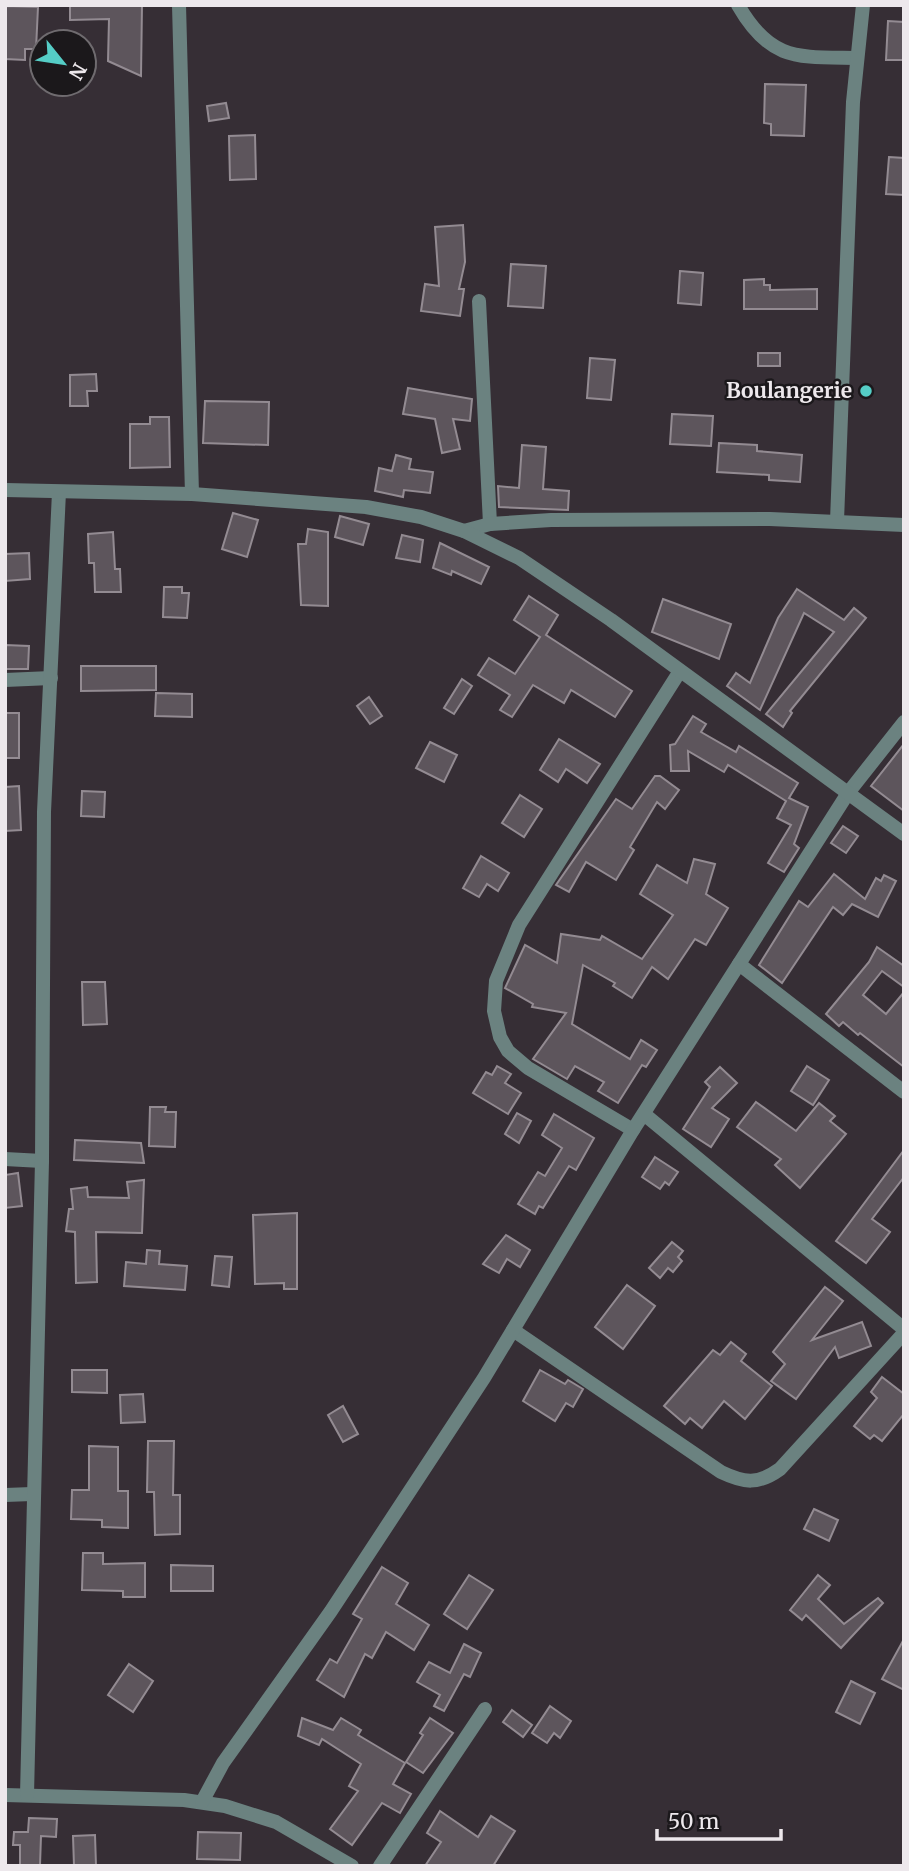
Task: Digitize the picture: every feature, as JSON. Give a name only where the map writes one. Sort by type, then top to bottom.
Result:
[{"type":"street","points":[[179,5],[192,494]]},
{"type":"street","points":[[738,5],[763,41],[779,50],[806,57],[855,58]]},
{"type":"street","points":[[837,521],[855,58],[863,5]]},
{"type":"street","points":[[479,301],[490,524]]},
{"type":"street","points":[[5,490],[192,494],[366,507],[421,517],[464,531],[519,558],[904,834]]},
{"type":"street","points":[[27,1795],[32,1494],[42,1161],[44,812],[59,492]]},
{"type":"street","points":[[464,531],[490,524],[551,520],[837,521],[904,525]]},
{"type":"street","points":[[633,1130],[528,1068],[508,1051],[500,1037],[494,1011],[496,981],[519,925],[680,671]]},
{"type":"street","points":[[5,680],[51,678]]},
{"type":"street","points":[[202,1802],[223,1763],[331,1611],[513,1330],[633,1130],[848,793],[904,722]]},
{"type":"street","points":[[738,964],[904,1092]]},
{"type":"street","points":[[513,1330],[721,1472],[748,1482],[767,1479],[780,1469],[904,1331],[644,1114]]},
{"type":"street","points":[[5,1159],[42,1161]]},
{"type":"street","points":[[5,1495],[32,1494]]},
{"type":"street","points":[[380,1866],[485,1709]]},
{"type":"street","points":[[5,1795],[202,1802],[246,1811],[276,1822],[352,1866]]},
{"type":"building","points":[[70,5],[142,5],[141,76],[108,61],[109,19],[70,20]]},
{"type":"building","points":[[5,6],[38,7],[37,28],[28,28],[25,60],[5,59]]},
{"type":"building","points":[[888,21],[904,22],[904,60],[886,60]]},
{"type":"building","points":[[765,84],[806,85],[804,136],[771,135],[771,124],[764,123]]},
{"type":"building","points":[[226,103],[229,118],[209,121],[207,106]]},
{"type":"building","points":[[255,135],[256,179],[230,180],[229,136]]},
{"type":"building","points":[[889,157],[904,158],[904,195],[886,194]]},
{"type":"building","points":[[463,225],[465,262],[459,289],[464,289],[460,316],[421,311],[425,284],[439,286],[435,227]]},
{"type":"building","points":[[511,264],[546,266],[543,308],[508,306]]},
{"type":"building","points":[[680,271],[703,273],[701,305],[678,303]]},
{"type":"building","points":[[764,279],[764,285],[770,285],[770,290],[817,289],[817,309],[744,309],[744,280]]},
{"type":"building","points":[[758,353],[780,353],[780,366],[758,366]]},
{"type":"building","points":[[590,358],[615,360],[611,400],[587,398]]},
{"type":"building","points":[[96,374],[97,391],[87,391],[88,406],[70,406],[70,375]]},
{"type":"building","points":[[408,388],[472,399],[470,421],[453,419],[460,449],[442,453],[435,419],[403,414]]},
{"type":"building","points":[[205,401],[269,402],[268,445],[203,443]]},
{"type":"building","points":[[672,414],[713,416],[711,446],[670,444]]},
{"type":"building","points":[[150,417],[169,417],[170,467],[130,468],[130,424],[150,424]]},
{"type":"building","points":[[719,443],[757,445],[757,451],[802,455],[800,482],[769,480],[769,475],[717,472]]},
{"type":"building","points":[[522,445],[546,447],[543,489],[569,491],[568,510],[499,507],[498,486],[519,488]]},
{"type":"building","points":[[396,455],[411,459],[409,469],[433,472],[430,493],[404,490],[403,497],[375,491],[379,468],[392,471]]},
{"type":"building","points":[[233,513],[258,520],[247,557],[222,549]]},
{"type":"building","points":[[340,516],[369,524],[363,545],[335,537]]},
{"type":"building","points":[[308,529],[328,532],[328,606],[301,605],[298,544],[306,544]]},
{"type":"building","points":[[113,532],[115,569],[120,569],[121,592],[95,592],[94,563],[89,563],[88,534]]},
{"type":"building","points":[[402,535],[423,540],[420,562],[396,558]]},
{"type":"building","points":[[440,543],[489,567],[481,584],[452,571],[451,575],[433,568]]},
{"type":"building","points":[[29,553],[30,579],[5,581],[5,554]]},
{"type":"building","points":[[164,587],[182,587],[182,593],[189,593],[187,618],[163,617]]},
{"type":"building","points":[[797,589],[844,620],[854,608],[866,618],[790,711],[792,713],[783,727],[766,714],[834,632],[804,613],[760,710],[727,686],[736,673],[750,683],[778,618]]},
{"type":"building","points":[[529,596],[558,615],[546,635],[632,691],[615,717],[571,690],[564,703],[533,685],[512,717],[500,710],[510,695],[478,675],[489,658],[515,674],[540,637],[514,620]]},
{"type":"building","points":[[663,599],[731,624],[719,659],[652,632]]},
{"type":"building","points":[[5,645],[29,646],[28,669],[5,669]]},
{"type":"building","points":[[81,666],[156,666],[156,690],[81,691]]},
{"type":"building","points":[[462,679],[472,686],[454,714],[444,708]]},
{"type":"building","points":[[156,693],[192,694],[192,717],[155,716]]},
{"type":"building","points":[[369,697],[382,716],[370,724],[357,706]]},
{"type":"building","points":[[5,713],[19,713],[19,758],[5,758]]},
{"type":"building","points":[[693,716],[706,724],[701,732],[736,752],[739,746],[798,783],[789,798],[808,807],[794,844],[799,848],[784,872],[768,863],[791,825],[777,818],[786,801],[728,765],[724,772],[688,751],[689,771],[671,771],[670,745],[675,744]]},
{"type":"building","points":[[559,739],[600,764],[587,783],[566,769],[558,782],[540,770]]},
{"type":"building","points":[[430,742],[457,755],[444,782],[416,768]]},
{"type":"building","points":[[904,744],[904,811],[871,786]]},
{"type":"building","points":[[655,776],[660,776],[679,790],[665,809],[657,802],[630,847],[634,850],[616,880],[586,862],[569,892],[556,885],[616,799],[632,809]]},
{"type":"building","points":[[19,786],[21,830],[5,831],[5,787]]},
{"type":"building","points":[[82,791],[105,792],[104,817],[81,816]]},
{"type":"building","points":[[520,795],[542,809],[524,837],[502,823]]},
{"type":"building","points":[[843,826],[858,836],[846,853],[831,843]]},
{"type":"building","points":[[481,856],[509,873],[498,891],[487,884],[479,897],[463,888]]},
{"type":"building","points":[[694,859],[715,864],[706,894],[728,908],[706,945],[695,939],[668,979],[652,967],[632,998],[613,986],[615,983],[583,965],[572,1024],[630,1059],[641,1040],[657,1050],[646,1067],[642,1065],[618,1103],[598,1091],[604,1082],[575,1066],[567,1079],[533,1059],[566,1013],[532,1007],[533,1004],[505,988],[525,945],[557,963],[561,934],[600,940],[602,936],[642,959],[673,915],[640,894],[657,865],[687,883]]},
{"type":"building","points":[[834,874],[865,899],[876,878],[881,881],[884,875],[896,881],[878,917],[852,904],[843,915],[833,907],[782,983],[759,965],[799,901],[808,907]]},
{"type":"building","points":[[877,947],[904,966],[904,987],[882,971],[863,995],[886,1014],[904,992],[904,1067],[860,1033],[858,1035],[843,1022],[839,1026],[826,1014],[869,962]]},
{"type":"building","points":[[82,982],[105,982],[107,1024],[83,1025]]},
{"type":"building","points":[[497,1066],[511,1074],[505,1083],[521,1093],[508,1114],[473,1093],[486,1072],[492,1075]]},
{"type":"building","points":[[807,1066],[829,1080],[813,1105],[791,1091]]},
{"type":"building","points":[[720,1067],[737,1083],[712,1108],[729,1119],[711,1147],[683,1129],[710,1087],[705,1082]]},
{"type":"building","points":[[756,1102],[796,1131],[819,1103],[835,1116],[830,1121],[846,1134],[800,1188],[775,1165],[781,1159],[737,1127]]},
{"type":"building","points":[[150,1107],[166,1107],[165,1112],[176,1112],[175,1147],[149,1146]]},
{"type":"building","points":[[517,1113],[531,1121],[519,1143],[505,1134]]},
{"type":"building","points":[[554,1114],[594,1138],[576,1170],[569,1166],[543,1208],[539,1206],[535,1214],[518,1204],[538,1172],[545,1176],[562,1148],[542,1135]]},
{"type":"building","points":[[75,1140],[141,1143],[144,1163],[74,1160]]},
{"type":"building","points":[[904,1150],[904,1177],[872,1219],[890,1232],[866,1263],[836,1241]]},
{"type":"building","points":[[655,1157],[678,1172],[669,1185],[665,1182],[660,1189],[642,1177]]},
{"type":"building","points":[[18,1173],[22,1206],[5,1208],[5,1175]]},
{"type":"building","points":[[144,1180],[142,1233],[96,1232],[97,1282],[76,1283],[75,1232],[66,1231],[69,1209],[73,1209],[71,1189],[87,1187],[88,1197],[129,1198],[127,1182]]},
{"type":"building","points":[[297,1213],[297,1289],[284,1289],[284,1283],[255,1284],[253,1215]]},
{"type":"building","points":[[506,1235],[530,1250],[520,1267],[507,1259],[499,1273],[483,1264]]},
{"type":"building","points":[[672,1242],[683,1251],[678,1257],[682,1261],[673,1272],[668,1268],[660,1278],[649,1268]]},
{"type":"building","points":[[147,1250],[160,1251],[159,1264],[187,1266],[185,1290],[124,1286],[126,1262],[146,1264]]},
{"type":"building","points":[[215,1256],[232,1257],[229,1287],[212,1285]]},
{"type":"building","points":[[627,1285],[655,1306],[623,1349],[595,1327]]},
{"type":"building","points":[[825,1287],[843,1301],[812,1340],[862,1322],[871,1346],[839,1358],[835,1347],[796,1399],[771,1381],[785,1364],[773,1352]]},
{"type":"building","points":[[731,1342],[746,1354],[741,1361],[772,1386],[745,1419],[724,1401],[702,1428],[690,1418],[685,1424],[664,1406],[713,1350],[720,1355]]},
{"type":"building","points":[[72,1370],[107,1370],[107,1393],[72,1392]]},
{"type":"building","points":[[540,1370],[565,1384],[568,1380],[583,1389],[573,1407],[566,1403],[555,1421],[523,1401]]},
{"type":"building","points":[[882,1377],[904,1394],[904,1414],[882,1441],[874,1435],[870,1439],[854,1426],[877,1398],[871,1392]]},
{"type":"building","points":[[143,1394],[145,1422],[121,1423],[120,1395]]},
{"type":"building","points":[[343,1406],[358,1434],[343,1442],[328,1415]]},
{"type":"building","points":[[148,1441],[174,1441],[173,1495],[180,1495],[180,1534],[155,1535],[154,1492],[147,1492]]},
{"type":"building","points":[[89,1446],[118,1447],[118,1491],[128,1491],[128,1528],[102,1527],[102,1520],[71,1519],[72,1490],[89,1490]]},
{"type":"building","points":[[814,1509],[838,1520],[829,1541],[804,1529]]},
{"type":"building","points":[[83,1553],[103,1553],[103,1564],[145,1563],[145,1597],[123,1597],[123,1591],[82,1590]]},
{"type":"building","points":[[171,1565],[213,1566],[213,1591],[171,1591]]},
{"type":"building","points":[[382,1567],[408,1583],[396,1604],[429,1625],[414,1650],[386,1632],[372,1658],[365,1654],[344,1697],[317,1680],[330,1659],[337,1663],[362,1619],[353,1614]]},
{"type":"building","points":[[469,1575],[493,1590],[467,1629],[444,1614]]},
{"type":"building","points":[[818,1575],[830,1585],[818,1599],[844,1624],[878,1598],[883,1603],[841,1648],[806,1615],[802,1620],[790,1610]]},
{"type":"building","points":[[904,1639],[904,1690],[882,1679]]},
{"type":"building","points":[[464,1644],[481,1653],[470,1677],[464,1674],[444,1711],[434,1706],[440,1695],[417,1682],[429,1662],[450,1673]]},
{"type":"building","points":[[129,1664],[153,1681],[133,1712],[108,1695]]},
{"type":"building","points":[[851,1681],[875,1693],[860,1724],[836,1712]]},
{"type":"building","points":[[550,1706],[571,1721],[560,1738],[554,1733],[547,1743],[532,1733]]},
{"type":"building","points":[[512,1710],[532,1725],[523,1737],[503,1722]]},
{"type":"building","points":[[302,1718],[333,1730],[341,1718],[361,1730],[358,1735],[405,1763],[393,1784],[411,1794],[400,1813],[382,1803],[352,1845],[330,1829],[358,1791],[349,1786],[361,1764],[322,1739],[319,1745],[298,1736]]},
{"type":"building","points":[[430,1718],[453,1733],[423,1773],[406,1762]]},
{"type":"building","points":[[440,1811],[478,1837],[491,1816],[515,1831],[493,1866],[425,1866],[441,1842],[427,1833]]},
{"type":"building","points":[[29,1818],[57,1819],[56,1837],[41,1836],[40,1865],[20,1865],[20,1845],[13,1845],[14,1832],[28,1832]]},
{"type":"building","points":[[198,1832],[241,1833],[240,1860],[197,1859]]},
{"type":"building","points":[[95,1835],[96,1866],[74,1866],[73,1836]]},
{"type":"place","name":"Boulangerie","points":[[866,391]]}]
